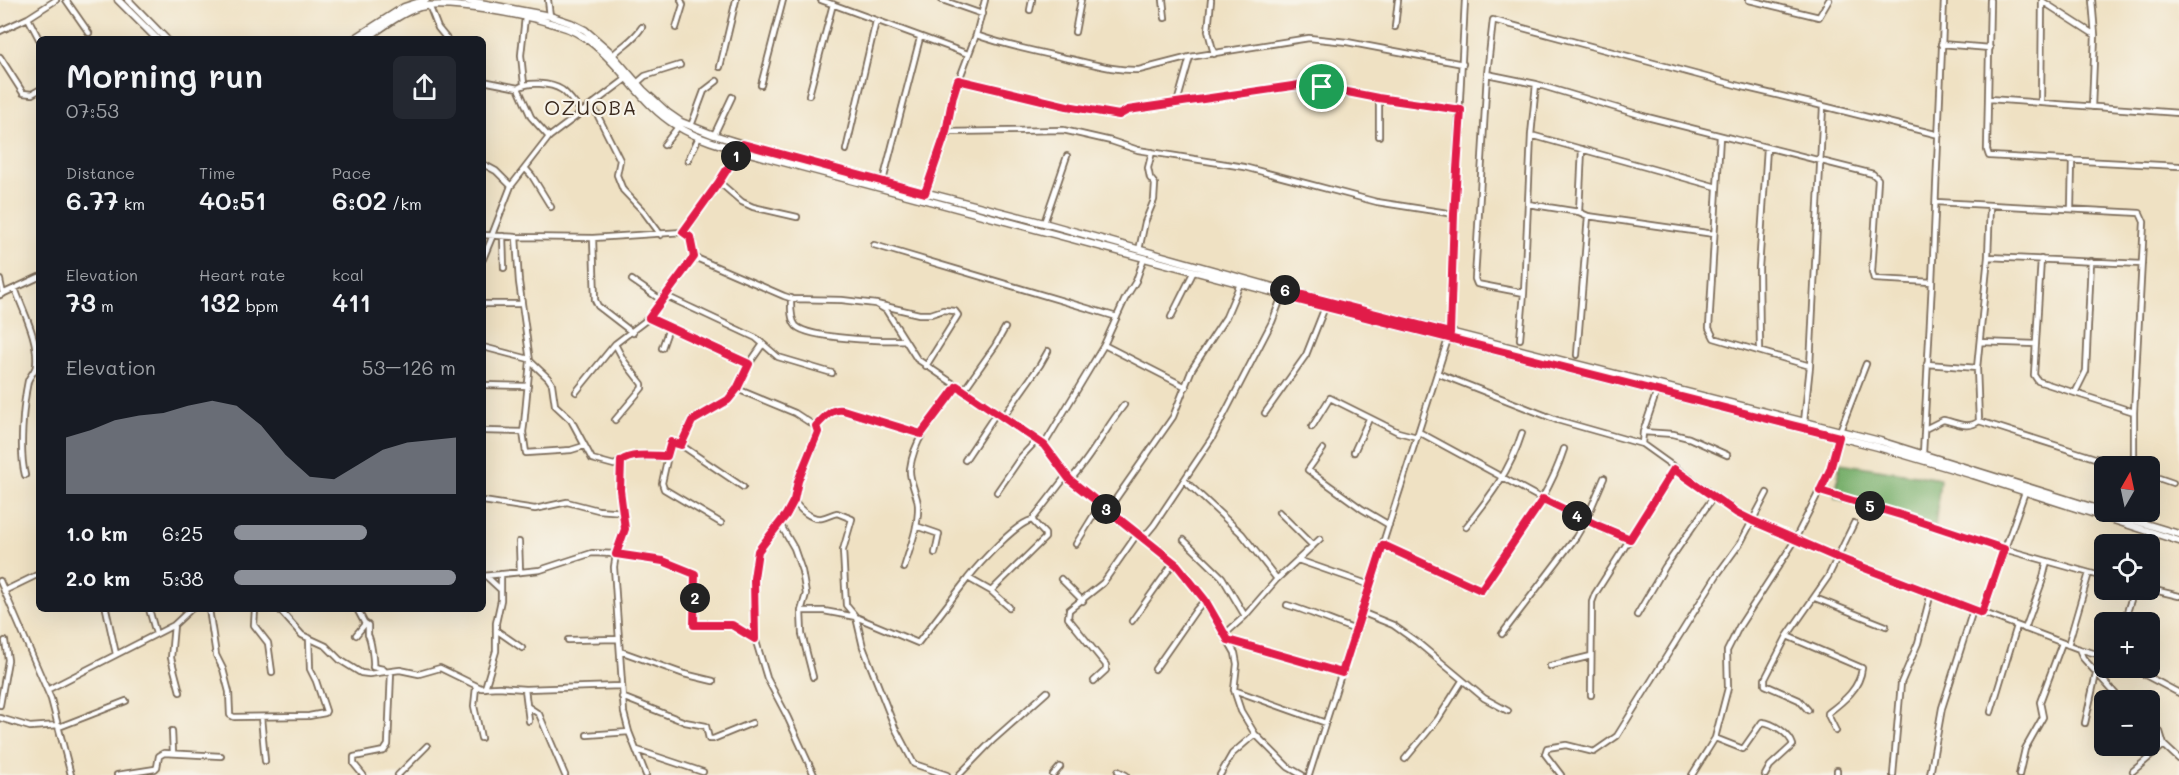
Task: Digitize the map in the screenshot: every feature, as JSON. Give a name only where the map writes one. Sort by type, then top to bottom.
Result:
[{"type":"main road","points":[[118,0],[154,36]]},
{"type":"main road","points":[[128,0],[163,36]]},
{"type":"main road","points":[[464,0],[550,16],[585,30],[613,55],[668,114],[741,147],[1240,284],[1283,293],[1657,391],[1923,454],[2094,508]]},
{"type":"main road","points":[[359,36],[416,1],[461,6],[560,25],[582,36],[604,54],[654,110],[678,127],[699,137],[883,181],[1044,224],[1139,250],[1325,307],[1804,422],[2179,541]]},
{"type":"main road","points":[[371,36],[427,3]]},
{"type":"main road","points":[[2140,522],[2179,534]]},
{"type":"street","points":[[0,30],[27,18],[56,0]]},
{"type":"street","points":[[66,0],[89,33]]},
{"type":"street","points":[[548,0],[550,16]]},
{"type":"street","points":[[676,28],[683,6],[681,0]]},
{"type":"street","points":[[720,67],[736,0]]},
{"type":"street","points":[[761,85],[783,0]]},
{"type":"street","points":[[821,0],[968,54]]},
{"type":"street","points":[[809,95],[835,5],[841,0]]},
{"type":"street","points":[[942,0],[982,14]]},
{"type":"street","points":[[925,193],[946,132],[953,96],[976,35],[985,0]]},
{"type":"street","points":[[1030,10],[1032,0]]},
{"type":"street","points":[[1075,32],[1081,0]]},
{"type":"street","points":[[1163,0],[1165,18]]},
{"type":"street","points":[[1211,0],[1208,31],[1214,54]]},
{"type":"street","points":[[1395,27],[1398,0]]},
{"type":"street","points":[[1309,775],[1449,336],[1466,0]]},
{"type":"street","points":[[1749,0],[1819,17],[1829,0]]},
{"type":"street","points":[[1923,454],[1944,0]]},
{"type":"street","points":[[1990,0],[1989,156],[2179,166]]},
{"type":"street","points":[[2042,0],[2095,35]]},
{"type":"street","points":[[2041,103],[2042,0]]},
{"type":"street","points":[[2091,0],[2095,35],[2092,107]]},
{"type":"street","points":[[427,3],[438,28],[445,36]]},
{"type":"street","points":[[524,84],[521,55],[525,17]]},
{"type":"street","points":[[27,18],[37,36]]},
{"type":"street","points":[[1524,293],[1477,284],[1475,279],[1487,74],[1493,20],[1743,87],[1939,135]]},
{"type":"street","points":[[846,150],[876,21]]},
{"type":"street","points":[[613,55],[620,47],[634,39],[642,27]]},
{"type":"street","points":[[976,35],[1001,44],[1100,66],[1131,70],[1190,57],[1309,38],[1347,42],[1462,64]]},
{"type":"street","points":[[883,181],[921,38]]},
{"type":"street","points":[[1941,44],[1990,48]]},
{"type":"street","points":[[0,57],[23,93],[32,94],[36,92]]},
{"type":"street","points":[[1177,103],[1190,57]]},
{"type":"street","points":[[637,83],[645,76],[680,65]]},
{"type":"street","points":[[1487,74],[1536,84],[1720,136],[1873,174],[1878,179],[1872,272],[1874,279],[1932,282]]},
{"type":"street","points":[[486,252],[511,186],[549,137],[626,79]]},
{"type":"street","points":[[958,80],[1067,106],[1119,115],[1128,110],[1299,85],[1461,110]]},
{"type":"street","points":[[691,126],[704,92],[717,81]]},
{"type":"street","points":[[486,82],[518,88],[524,84],[562,90],[582,112]]},
{"type":"street","points":[[562,90],[566,82]]},
{"type":"street","points":[[1521,339],[1531,135],[1536,84]]},
{"type":"street","points":[[518,88],[531,117],[549,137]]},
{"type":"street","points":[[714,135],[732,97]]},
{"type":"street","points":[[1378,98],[1379,136]]},
{"type":"street","points":[[1989,99],[2179,113]]},
{"type":"street","points":[[593,106],[620,160],[617,175],[623,190],[644,212],[661,235]]},
{"type":"street","points":[[1804,422],[1810,366],[1823,106]]},
{"type":"street","points":[[664,145],[678,127]]},
{"type":"street","points":[[946,132],[1063,130],[1152,152],[1244,167],[1377,202],[1454,214]]},
{"type":"street","points":[[1531,135],[1717,187]]},
{"type":"street","points":[[1720,136],[1709,328],[1714,338],[1810,366]]},
{"type":"street","points":[[688,160],[699,137]]},
{"type":"street","points":[[683,232],[741,147]]},
{"type":"street","points":[[1760,351],[1759,268],[1767,148]]},
{"type":"street","points":[[1579,212],[1582,149]]},
{"type":"street","points":[[1139,250],[1145,222],[1154,200],[1155,184],[1150,178],[1148,168],[1152,152]]},
{"type":"street","points":[[1044,224],[1068,156]]},
{"type":"street","points":[[2071,209],[2072,160]]},
{"type":"street","points":[[486,166],[496,171],[511,186]]},
{"type":"street","points":[[525,168],[551,207]]},
{"type":"street","points":[[719,182],[753,207],[797,218]]},
{"type":"street","points":[[1936,202],[2139,213],[2144,222],[2134,412],[2134,456]]},
{"type":"street","points":[[1528,204],[1579,212],[1588,216],[1714,234]]},
{"type":"street","points":[[1979,421],[1977,368],[1988,257],[1990,205]]},
{"type":"street","points":[[1577,355],[1588,216]]},
{"type":"street","points":[[486,235],[593,238],[683,232],[690,237],[694,257],[649,318],[633,333],[615,344],[576,392]]},
{"type":"street","points":[[503,236],[504,268]]},
{"type":"street","points":[[516,237],[530,360],[523,432],[526,453],[571,450],[584,446]]},
{"type":"street","points":[[593,238],[595,300],[598,306],[633,333]]},
{"type":"street","points":[[874,245],[1117,316]]},
{"type":"street","points":[[694,257],[791,298],[876,304],[919,314],[932,314],[950,309],[957,312],[958,315],[926,366]]},
{"type":"street","points":[[1988,257],[2142,264]]},
{"type":"street","points":[[1044,445],[1104,345],[1136,281],[1144,258]]},
{"type":"street","points":[[2041,259],[2034,375],[2038,381],[2134,412]]},
{"type":"street","points":[[2075,393],[2086,371],[2091,261]]},
{"type":"street","points":[[1171,317],[1194,272]]},
{"type":"street","points":[[0,280],[1,295],[36,278]]},
{"type":"street","points":[[632,280],[663,298],[756,338],[778,357],[832,373]]},
{"type":"street","points":[[1108,510],[1166,427],[1186,387],[1192,369],[1226,317],[1240,284]]},
{"type":"street","points":[[15,288],[36,350],[36,366],[29,377],[25,400],[22,452],[25,475]]},
{"type":"street","points":[[1144,537],[1212,438],[1272,322],[1283,293]]},
{"type":"street","points":[[791,298],[793,320],[796,326],[804,330],[836,337],[904,340]]},
{"type":"street","points":[[486,304],[522,304]]},
{"type":"street","points":[[876,304],[886,310],[917,359],[1044,445],[1069,478],[1174,562],[1205,600],[1235,653],[1237,664],[1234,690],[1241,711],[1255,734],[1288,767],[1302,775]]},
{"type":"street","points":[[1265,413],[1306,355],[1325,307]]},
{"type":"street","points":[[649,318],[749,364]]},
{"type":"street","points":[[662,348],[669,328]]},
{"type":"street","points":[[964,390],[1005,328]]},
{"type":"street","points":[[1980,342],[2036,344]]},
{"type":"street","points":[[615,344],[624,362],[642,384],[642,388],[615,420]]},
{"type":"street","points":[[681,445],[692,421],[728,400],[737,389],[749,364],[764,344]]},
{"type":"street","points":[[1104,345],[1186,387]]},
{"type":"street","points":[[486,348],[530,360],[548,378],[552,384],[555,405],[571,420],[588,455],[597,462],[614,465],[625,458],[636,456],[667,456]]},
{"type":"street","points":[[1004,416],[1048,351]]},
{"type":"street","points":[[1692,775],[1715,738],[1728,688],[1726,651],[1795,539],[1820,491],[1830,470],[1840,434],[1866,364]]},
{"type":"street","points":[[1927,364],[1977,368]]},
{"type":"street","points":[[1437,373],[1557,420],[1642,444],[1674,469],[1753,521],[1836,557],[2079,650],[2094,654]]},
{"type":"street","points":[[486,385],[528,386]]},
{"type":"street","points":[[904,568],[916,526],[918,504],[910,473],[921,434],[957,386]]},
{"type":"street","points":[[737,389],[795,413],[816,426],[818,432],[798,481],[794,500],[780,524],[758,551],[754,578],[755,639],[767,678],[814,775]]},
{"type":"street","points":[[1642,444],[1642,432],[1657,391]]},
{"type":"street","points":[[1312,427],[1330,398],[1398,432],[1418,435],[1543,499],[1630,539]]},
{"type":"street","points":[[801,611],[824,610],[856,617],[912,641],[920,642],[943,608],[968,578],[1015,528],[1032,520],[1069,478],[1080,470],[1108,425],[1124,405]]},
{"type":"street","points":[[816,426],[831,412],[839,409],[921,434]]},
{"type":"street","points":[[965,460],[997,412]]},
{"type":"street","points":[[1354,452],[1370,419]]},
{"type":"street","points":[[1925,429],[1943,420],[1965,426],[1974,425],[1979,421]]},
{"type":"street","points":[[1979,421],[2094,458]]},
{"type":"street","points":[[486,431],[523,432]]},
{"type":"street","points":[[1642,432],[1670,433],[1689,438],[1727,455]]},
{"type":"street","points":[[1466,527],[1503,477],[1515,456],[1522,434]]},
{"type":"street","points":[[998,492],[1021,457],[1037,440]]},
{"type":"street","points":[[721,523],[664,489],[662,483],[671,442],[681,445],[743,487]]},
{"type":"street","points":[[1323,449],[1308,470],[1362,509],[1389,525]]},
{"type":"street","points":[[1383,545],[1481,590],[1543,499],[1555,477],[1564,449]]},
{"type":"street","points":[[621,461],[620,490],[625,529],[614,567],[621,686],[629,732],[646,775]]},
{"type":"street","points":[[1591,695],[1592,602],[1674,469]]},
{"type":"street","points":[[1502,634],[1586,520],[1604,478]]},
{"type":"street","points":[[2160,478],[2173,483]]},
{"type":"street","points":[[1184,480],[1242,534],[1277,579]]},
{"type":"street","points":[[1820,491],[2004,549],[2094,574]]},
{"type":"street","points":[[1982,613],[2025,492]]},
{"type":"street","points":[[1561,775],[1545,754],[1547,748],[1566,746],[1594,752],[1617,736],[1753,521],[1767,493]]},
{"type":"street","points":[[1637,615],[1665,567],[1714,496]]},
{"type":"street","points":[[794,500],[796,506],[817,518],[835,513],[852,519],[843,550],[846,605],[856,617],[863,647],[895,728],[914,765],[947,775]]},
{"type":"street","points":[[486,501],[535,509],[567,502],[598,510],[624,512]]},
{"type":"street","points":[[1076,544],[1100,505]]},
{"type":"street","points":[[1279,512],[1313,546]]},
{"type":"street","points":[[991,591],[1046,538],[1032,520]]},
{"type":"street","points":[[1808,710],[1799,700],[1768,687],[1764,682],[1787,636],[1828,577],[1854,523]]},
{"type":"street","points":[[780,524],[794,548],[802,572],[806,594],[801,611],[802,634],[813,677]]},
{"type":"street","points":[[916,526],[939,534],[935,553]]},
{"type":"street","points":[[1094,681],[1106,670],[1106,665],[1068,618],[1069,610],[1103,583],[1138,533]]},
{"type":"street","points":[[1225,634],[1320,538]]},
{"type":"street","points":[[1184,540],[1222,577],[1245,616]]},
{"type":"street","points":[[519,542],[520,572]]},
{"type":"street","points":[[486,576],[540,570],[592,553],[663,561],[695,574],[694,625],[732,625],[755,639]]},
{"type":"street","points":[[1298,560],[1370,585]]},
{"type":"street","points":[[2025,629],[2047,561]]},
{"type":"street","points":[[1132,621],[1174,562]]},
{"type":"street","points":[[2019,775],[2025,749],[2043,717],[2040,702],[2065,644],[2089,573]]},
{"type":"street","points":[[485,688],[496,651],[501,574]]},
{"type":"street","points":[[4,591],[36,575]]},
{"type":"street","points":[[486,577],[500,589]]},
{"type":"street","points":[[968,578],[991,591],[1009,607]]},
{"type":"street","points":[[1061,579],[1083,601]]},
{"type":"street","points":[[0,581],[47,690],[71,775]]},
{"type":"street","points":[[2160,591],[2179,596]]},
{"type":"street","points":[[1893,775],[1901,683],[1918,643],[1931,593]]},
{"type":"street","points":[[1815,598],[1886,626]]},
{"type":"street","points":[[1155,669],[1196,609],[1205,600]]},
{"type":"street","points":[[1287,605],[1324,616],[1333,622],[1356,630]]},
{"type":"street","points":[[1930,775],[1942,708],[1973,610]]},
{"type":"street","points":[[107,612],[116,654]]},
{"type":"street","points":[[151,612],[156,634]]},
{"type":"street","points":[[47,690],[174,625],[188,612]]},
{"type":"street","points":[[209,612],[216,655],[230,692],[230,715],[234,717],[291,717],[318,715],[327,711],[310,669],[309,638]]},
{"type":"street","points":[[255,612],[254,625],[268,644],[272,672]]},
{"type":"street","points":[[282,612],[299,633],[326,646],[355,670],[369,674],[400,670],[419,674],[440,668],[476,687],[485,688],[621,686]]},
{"type":"street","points":[[359,612],[368,625],[373,667],[388,672]]},
{"type":"street","points":[[1361,612],[1393,625],[1484,698],[1508,711]]},
{"type":"street","points":[[356,635],[365,623]]},
{"type":"street","points":[[174,625],[172,667],[180,692]]},
{"type":"street","points":[[1991,712],[2017,626]]},
{"type":"street","points":[[496,630],[506,634],[522,648]]},
{"type":"street","points":[[1787,636],[1862,668],[1856,687],[1846,700],[1828,713],[1836,731]]},
{"type":"street","points":[[568,640],[618,639]]},
{"type":"street","points":[[1228,640],[1342,673]]},
{"type":"street","points":[[0,705],[1,686],[8,660],[5,641]]},
{"type":"street","points":[[2079,650],[2094,672]]},
{"type":"street","points":[[620,651],[684,674],[713,681]]},
{"type":"street","points":[[1550,666],[1591,656]]},
{"type":"street","points":[[363,775],[354,764],[354,757],[384,751],[388,745],[388,672]]},
{"type":"street","points":[[2085,723],[2095,678]]},
{"type":"street","points":[[2100,678],[2111,690]]},
{"type":"street","points":[[2151,678],[2179,693]]},
{"type":"street","points":[[1405,759],[1438,719],[1462,681]]},
{"type":"street","points":[[476,687],[474,706],[481,738]]},
{"type":"street","points":[[525,688],[529,721]]},
{"type":"street","points":[[1234,690],[1326,723]]},
{"type":"street","points":[[959,775],[993,740],[1047,692]]},
{"type":"street","points":[[622,697],[685,722],[706,726],[709,739],[752,723]]},
{"type":"street","points":[[0,718],[30,727],[59,726],[126,701]]},
{"type":"street","points":[[527,706],[538,714],[565,775]]},
{"type":"street","points":[[261,717],[265,761]]},
{"type":"street","points":[[1715,738],[1743,749],[1762,722],[1770,723],[1788,736],[1793,745],[1770,766],[1765,775]]},
{"type":"street","points":[[172,731],[173,752]]},
{"type":"street","points":[[587,735],[629,732]]},
{"type":"street","points":[[2160,732],[2164,745],[2179,759]]},
{"type":"street","points":[[1220,775],[1232,754],[1255,734]]},
{"type":"street","points":[[2133,771],[2164,745]]},
{"type":"street","points":[[398,775],[427,746]]},
{"type":"street","points":[[637,750],[703,772]]},
{"type":"street","points":[[117,775],[154,769],[157,767],[161,754],[173,752],[221,756]]},
{"type":"street","points":[[1053,775],[1060,767]]},
{"type":"street","points":[[1118,771],[1126,775]]},
{"type":"green space","points":[[1840,463],[1940,479],[1935,527],[1835,498]]},
{"type":"district","name":"OZUOBA","points":[[591,107]]},
{"type":"route","points":[[958,80],[1067,106],[1119,115],[1128,110],[1299,85],[1322,87],[1461,110],[1454,214],[1450,333],[1284,290],[1283,296],[1839,437],[1830,470],[1820,491],[2004,549],[1982,613],[1836,557],[1753,521],[1737,513],[1674,469],[1630,539],[1543,499],[1481,590],[1383,545],[1342,673],[1228,640],[1205,600],[1177,565],[1070,480],[1044,445],[957,386],[921,434],[839,409],[831,412],[816,426],[818,432],[794,492],[794,500],[786,515],[758,551],[754,578],[755,639],[732,625],[694,625],[695,574],[663,561],[616,554],[624,535],[626,522],[620,490],[621,461],[636,456],[667,456],[671,442],[681,445],[692,421],[728,400],[737,389],[749,364],[649,318],[694,257],[690,237],[683,232],[743,144],[925,193],[946,132],[958,80]]}]
